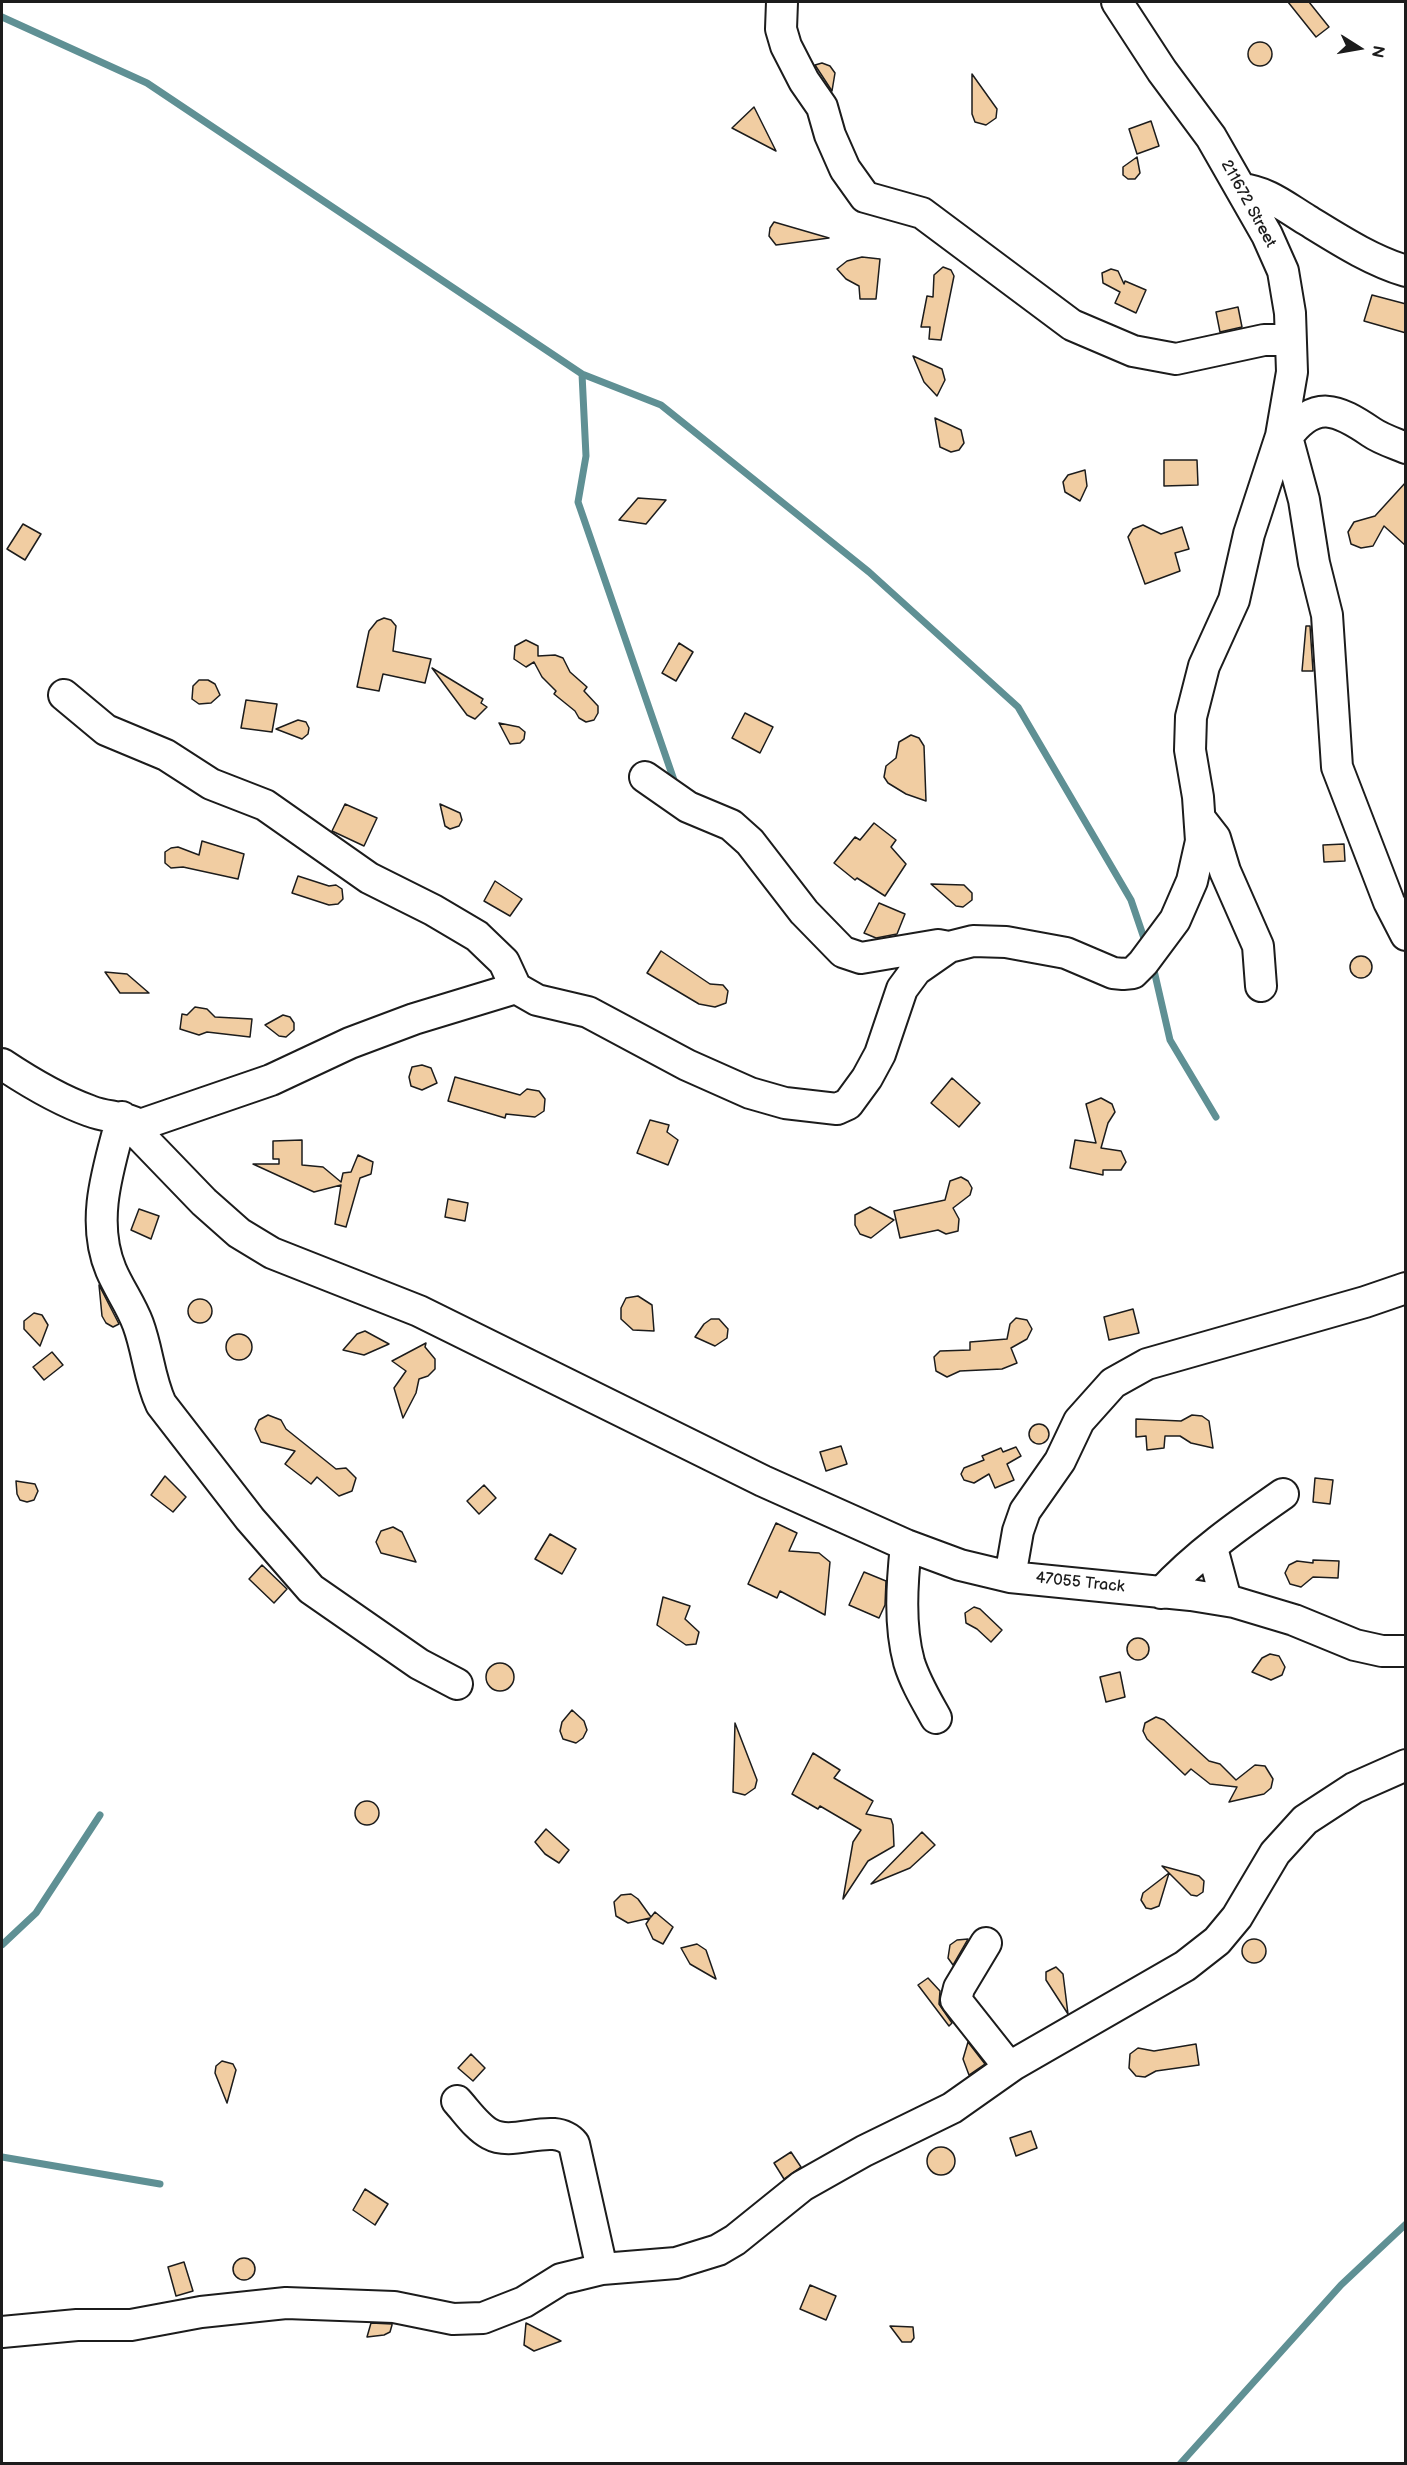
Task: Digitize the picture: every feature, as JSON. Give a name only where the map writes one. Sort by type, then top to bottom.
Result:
[{"type":"street","points":[[782,2],[781,28],[786,46],[804,81],[822,107],[830,135],[845,169],[865,197],[922,213],[1072,325],[1133,351],[1176,359],[1264,340],[1290,340]]},
{"type":"street","name":"211672 Street","points":[[1117,2],[1156,63],[1211,137],[1267,235],[1283,271],[1290,312],[1292,372],[1284,437],[1249,534],[1234,600],[1204,666],[1191,717],[1190,750],[1201,820]]},
{"type":"street","points":[[1241,189],[1260,191],[1343,242],[1390,266],[1406,271]]},
{"type":"street","points":[[1406,448],[1372,432],[1346,415],[1328,412],[1305,417],[1284,437],[1304,500],[1314,563],[1327,615],[1337,768],[1393,877],[1406,935]]},
{"type":"street","points":[[64,695],[106,730],[166,755],[211,784],[266,805],[369,878],[477,936],[504,962],[516,988],[537,1000],[588,1012],[687,1065],[750,1093],[785,1103],[837,1109],[848,1104],[867,1078],[880,1054],[902,989],[916,970],[949,946]]},
{"type":"street","points":[[645,777],[687,807],[731,825],[750,842],[804,912],[843,952],[861,958],[973,941],[1006,942],[1066,953],[1113,973],[1133,973],[1157,947],[1183,905],[1198,855],[1201,820]]},
{"type":"street","points":[[1201,820],[1215,838],[1225,871],[1258,946],[1261,986]]},
{"type":"street","points":[[8,1073],[91,1112],[122,1117],[140,1125],[169,1117],[271,1080],[350,1043],[414,1019],[516,988]]},
{"type":"street","points":[[122,1117],[108,1169],[101,1234],[111,1270],[138,1324],[154,1388],[161,1404],[250,1519],[311,1588],[419,1664],[457,1684]]},
{"type":"street","name":"47055 Track","points":[[122,1117],[204,1202],[240,1233],[272,1253],[419,1311],[763,1481],[906,1545],[960,1565],[1010,1577],[1226,1600],[1294,1620],[1355,1645],[1382,1651],[1406,1651]]},
{"type":"street","points":[[1010,1577],[1018,1532],[1025,1511],[1060,1461],[1079,1421],[1113,1383],[1147,1364],[1365,1302],[1406,1288]]},
{"type":"street","points":[[1161,1593],[1212,1548],[1283,1494]]},
{"type":"street","points":[[906,1545],[902,1589],[909,1661],[936,1718]]},
{"type":"street","points":[[1212,1548],[1226,1600]]},
{"type":"street","points":[[2,2332],[77,2325],[132,2325],[201,2312],[286,2302],[394,2307],[453,2319],[483,2318],[524,2302],[561,2279],[603,2269],[676,2263],[718,2250],[743,2234],[802,2186],[864,2151],[952,2108],[1009,2067],[1185,1966],[1217,1941],[1242,1909],[1275,1854],[1305,1820],[1354,1788],[1406,1765]]},
{"type":"street","points":[[986,1944],[959,1988],[956,2000],[1009,2067]]},
{"type":"street","points":[[458,2101],[490,2135],[511,2139],[551,2134],[570,2138],[574,2144],[603,2269]]},
{"type":"building","points":[[1288,2],[1309,2],[1329,27],[1316,37]]},
{"type":"building","points":[[1260,42],[1269,45],[1272,54],[1269,63],[1260,66],[1251,63],[1248,54],[1251,45]]},
{"type":"building","points":[[822,63],[830,66],[835,73],[832,91],[815,65]]},
{"type":"building","points":[[972,74],[997,109],[996,118],[986,125],[975,122],[972,114]]},
{"type":"building","points":[[754,107],[776,151],[732,128]]},
{"type":"building","points":[[1151,121],[1159,146],[1137,154],[1129,129]]},
{"type":"building","points":[[1137,157],[1140,173],[1135,179],[1128,179],[1123,175],[1123,167]]},
{"type":"building","points":[[774,222],[829,238],[776,245],[769,236]]},
{"type":"building","points":[[862,257],[880,259],[876,299],[860,299],[859,286],[846,279],[837,269],[847,261]]},
{"type":"building","points":[[943,267],[951,270],[954,276],[941,340],[929,339],[930,327],[921,327],[927,296],[933,297],[934,275]]},
{"type":"building","points":[[1111,269],[1118,271],[1124,284],[1125,281],[1146,290],[1136,313],[1115,303],[1120,292],[1103,283],[1102,273]]},
{"type":"building","points":[[1372,295],[1406,304],[1406,333],[1364,321]]},
{"type":"building","points":[[1238,307],[1242,327],[1220,332],[1216,312]]},
{"type":"building","points":[[913,356],[942,369],[945,380],[937,396],[924,382]]},
{"type":"building","points":[[935,418],[961,430],[964,443],[959,450],[951,452],[940,447]]},
{"type":"building","points":[[1164,460],[1197,460],[1198,485],[1164,486]]},
{"type":"building","points":[[1085,470],[1087,486],[1080,501],[1065,492],[1063,482],[1068,475]]},
{"type":"building","points":[[1406,482],[1406,546],[1384,526],[1373,546],[1361,548],[1351,544],[1348,532],[1354,522],[1375,516]]},
{"type":"building","points":[[638,498],[666,500],[646,524],[619,520]]},
{"type":"building","points":[[23,524],[41,534],[25,560],[7,549]]},
{"type":"building","points":[[1143,525],[1161,534],[1182,527],[1189,549],[1175,553],[1180,571],[1145,584],[1128,537],[1133,529]]},
{"type":"building","points":[[384,618],[391,620],[396,626],[393,651],[431,659],[425,683],[383,674],[379,691],[357,687],[369,631],[377,621]]},
{"type":"building","points":[[1306,626],[1310,626],[1313,671],[1302,671]]},
{"type":"building","points":[[526,640],[538,646],[538,656],[555,655],[563,658],[570,672],[587,687],[584,691],[598,706],[598,713],[594,720],[586,722],[579,718],[575,711],[554,694],[556,691],[542,677],[534,662],[526,667],[514,659],[515,646]]},
{"type":"building","points":[[679,643],[693,652],[676,681],[662,673]]},
{"type":"building","points":[[432,668],[483,699],[481,703],[487,707],[475,719],[467,715]]},
{"type":"building","points":[[199,680],[208,680],[215,684],[220,695],[211,703],[199,704],[192,699],[193,686]]},
{"type":"building","points":[[246,700],[277,704],[272,732],[241,728]]},
{"type":"building","points":[[745,713],[773,727],[760,753],[732,738]]},
{"type":"building","points":[[298,720],[306,722],[309,728],[308,734],[302,739],[276,729]]},
{"type":"building","points":[[499,723],[519,727],[525,732],[524,739],[520,743],[510,744]]},
{"type":"building","points":[[911,735],[919,738],[924,746],[926,801],[906,794],[888,783],[884,777],[886,766],[896,758],[899,742]]},
{"type":"building","points":[[345,804],[377,818],[364,846],[332,831]]},
{"type":"building","points":[[440,804],[460,813],[462,820],[459,826],[450,829],[445,826]]},
{"type":"building","points":[[874,823],[896,840],[891,847],[906,864],[885,896],[857,878],[855,880],[834,863],[855,837],[860,840]]},
{"type":"building","points":[[202,841],[244,854],[238,879],[183,867],[171,868],[165,863],[165,852],[171,848],[178,847],[199,855]]},
{"type":"building","points":[[1344,844],[1345,861],[1324,862],[1323,845]]},
{"type":"building","points":[[298,876],[329,886],[336,885],[342,889],[343,899],[338,904],[329,905],[292,893]]},
{"type":"building","points":[[495,881],[522,899],[510,916],[484,901]]},
{"type":"building","points":[[931,884],[964,885],[972,893],[972,900],[963,907],[956,906]]},
{"type":"building","points":[[879,903],[905,914],[897,934],[876,938],[864,933]]},
{"type":"building","points":[[661,951],[710,984],[723,985],[728,991],[726,1003],[715,1007],[699,1004],[647,973]]},
{"type":"building","points":[[1361,956],[1369,959],[1372,967],[1369,975],[1361,978],[1353,975],[1350,967],[1353,959]]},
{"type":"building","points":[[105,972],[127,974],[149,993],[120,993]]},
{"type":"building","points":[[195,1007],[207,1009],[215,1017],[252,1019],[250,1037],[207,1032],[199,1035],[180,1029],[182,1014],[187,1015]]},
{"type":"building","points":[[283,1015],[290,1017],[294,1023],[294,1030],[286,1037],[279,1036],[265,1025]]},
{"type":"building","points":[[422,1065],[431,1068],[437,1083],[422,1090],[411,1086],[409,1077],[412,1067]]},
{"type":"building","points":[[455,1077],[520,1095],[527,1089],[539,1091],[545,1099],[544,1111],[535,1117],[506,1114],[505,1118],[448,1101]]},
{"type":"building","points":[[952,1078],[980,1103],[959,1127],[931,1103]]},
{"type":"building","points":[[1101,1098],[1112,1104],[1115,1112],[1108,1123],[1101,1148],[1121,1151],[1126,1162],[1121,1170],[1103,1170],[1103,1175],[1070,1168],[1075,1140],[1096,1143],[1086,1104]]},
{"type":"building","points":[[650,1120],[669,1125],[667,1132],[678,1140],[668,1165],[637,1153]]},
{"type":"building","points":[[302,1140],[302,1165],[323,1167],[341,1182],[343,1173],[351,1172],[358,1155],[373,1162],[371,1174],[360,1178],[346,1227],[335,1224],[341,1185],[314,1192],[253,1164],[279,1164],[279,1159],[273,1159],[273,1141]]},
{"type":"building","points":[[961,1177],[968,1181],[972,1188],[970,1195],[953,1208],[959,1219],[958,1231],[946,1234],[938,1230],[900,1238],[894,1211],[945,1200],[950,1181]]},
{"type":"building","points":[[448,1199],[468,1203],[465,1221],[445,1217]]},
{"type":"building","points":[[870,1207],[894,1220],[871,1238],[860,1234],[855,1225],[855,1215]]},
{"type":"building","points":[[139,1209],[159,1216],[151,1239],[131,1230]]},
{"type":"building","points":[[99,1285],[119,1324],[113,1327],[106,1323],[102,1316]]},
{"type":"building","points":[[638,1296],[652,1305],[654,1331],[633,1330],[621,1319],[621,1308],[626,1298]]},
{"type":"building","points":[[200,1299],[209,1302],[212,1311],[209,1320],[200,1323],[191,1320],[188,1311],[191,1302]]},
{"type":"building","points":[[1133,1309],[1139,1333],[1109,1340],[1104,1317]]},
{"type":"building","points":[[34,1313],[42,1315],[48,1325],[40,1346],[24,1329],[24,1321]]},
{"type":"building","points":[[1016,1318],[1027,1320],[1032,1329],[1027,1339],[1011,1348],[1017,1363],[1002,1369],[960,1371],[947,1377],[936,1371],[934,1357],[940,1351],[970,1350],[970,1342],[1007,1339],[1010,1324]]},
{"type":"building","points":[[711,1319],[719,1319],[728,1329],[727,1338],[715,1346],[695,1337],[704,1324]]},
{"type":"building","points":[[365,1331],[389,1344],[364,1355],[343,1350],[357,1334]]},
{"type":"building","points":[[239,1334],[248,1338],[252,1347],[248,1356],[239,1360],[230,1356],[226,1347],[230,1338]]},
{"type":"building","points":[[426,1343],[425,1347],[435,1359],[435,1369],[428,1376],[419,1379],[416,1393],[403,1418],[394,1388],[406,1371],[392,1361]]},
{"type":"building","points":[[52,1352],[63,1365],[44,1380],[33,1367]]},
{"type":"building","points":[[268,1415],[281,1420],[286,1429],[336,1469],[346,1468],[356,1478],[352,1491],[339,1496],[317,1477],[311,1484],[285,1464],[295,1451],[261,1442],[255,1429],[259,1420]]},
{"type":"building","points":[[1192,1415],[1202,1416],[1209,1421],[1213,1448],[1191,1443],[1180,1436],[1165,1436],[1164,1448],[1147,1450],[1146,1436],[1136,1437],[1136,1419],[1181,1421]]},
{"type":"building","points":[[1039,1424],[1046,1427],[1049,1434],[1046,1441],[1039,1444],[1032,1441],[1029,1434],[1032,1427]]},
{"type":"building","points":[[841,1446],[847,1464],[826,1471],[820,1452]]},
{"type":"building","points":[[1016,1447],[1021,1456],[1007,1464],[1014,1480],[995,1488],[989,1474],[974,1483],[964,1480],[961,1474],[964,1468],[984,1460],[982,1456],[1001,1448],[1003,1452]]},
{"type":"building","points":[[165,1476],[186,1497],[173,1512],[151,1495]]},
{"type":"building","points":[[1315,1478],[1333,1480],[1330,1504],[1313,1502]]},
{"type":"building","points":[[16,1481],[35,1484],[38,1491],[34,1500],[27,1502],[20,1500]]},
{"type":"building","points":[[484,1485],[496,1498],[479,1514],[467,1501]]},
{"type":"building","points":[[776,1523],[797,1533],[789,1551],[819,1553],[830,1562],[825,1615],[780,1591],[777,1598],[748,1584]]},
{"type":"building","points":[[393,1527],[402,1532],[416,1562],[381,1553],[376,1542],[381,1531]]},
{"type":"building","points":[[550,1534],[576,1549],[562,1574],[535,1559]]},
{"type":"building","points":[[1313,1560],[1339,1561],[1338,1578],[1313,1577],[1301,1587],[1290,1584],[1285,1573],[1289,1565],[1297,1561],[1313,1563]]},
{"type":"building","points":[[262,1565],[287,1589],[274,1603],[249,1579]]},
{"type":"building","points":[[864,1572],[886,1581],[885,1605],[879,1618],[849,1605]]},
{"type":"building","points":[[663,1597],[690,1606],[685,1619],[699,1632],[696,1644],[686,1645],[657,1625]]},
{"type":"building","points":[[974,1607],[980,1609],[1002,1630],[991,1642],[977,1629],[966,1623],[965,1613]]},
{"type":"building","points":[[1138,1638],[1146,1641],[1149,1649],[1146,1657],[1138,1660],[1130,1657],[1127,1649],[1130,1641]]},
{"type":"building","points":[[1270,1654],[1279,1656],[1285,1667],[1282,1675],[1271,1680],[1252,1672],[1262,1658]]},
{"type":"building","points":[[500,1663],[510,1667],[514,1677],[510,1687],[500,1691],[490,1687],[486,1677],[490,1667]]},
{"type":"building","points":[[1120,1672],[1125,1697],[1106,1702],[1100,1677]]},
{"type":"building","points":[[572,1710],[584,1721],[587,1730],[583,1738],[576,1743],[563,1739],[560,1731],[562,1722]]},
{"type":"building","points":[[1156,1717],[1164,1720],[1209,1761],[1220,1764],[1236,1780],[1255,1765],[1265,1766],[1273,1779],[1271,1788],[1264,1794],[1229,1802],[1237,1787],[1210,1784],[1191,1769],[1185,1775],[1147,1739],[1143,1731],[1145,1723]]},
{"type":"building","points":[[735,1723],[757,1780],[755,1788],[745,1795],[733,1792]]},
{"type":"building","points":[[813,1753],[840,1770],[834,1778],[873,1801],[866,1814],[891,1819],[893,1825],[894,1846],[868,1861],[843,1899],[853,1842],[861,1830],[820,1806],[818,1809],[792,1794]]},
{"type":"building","points":[[362,1801],[372,1801],[379,1808],[379,1818],[372,1825],[362,1825],[355,1818],[355,1808]]},
{"type":"building","points":[[546,1829],[569,1850],[559,1863],[545,1854],[535,1842]]},
{"type":"building","points":[[922,1832],[935,1845],[910,1868],[871,1884]]},
{"type":"building","points":[[1162,1866],[1199,1876],[1204,1881],[1203,1892],[1197,1896],[1191,1895]]},
{"type":"building","points":[[1169,1873],[1159,1906],[1146,1908],[1141,1900],[1143,1893]]},
{"type":"building","points":[[631,1894],[638,1899],[651,1917],[655,1912],[673,1927],[663,1944],[653,1939],[646,1924],[650,1918],[628,1923],[616,1916],[614,1902],[621,1895]]},
{"type":"building","points":[[968,1939],[953,1965],[948,1958],[950,1945],[957,1940]]},
{"type":"building","points":[[1254,1939],[1262,1943],[1266,1951],[1262,1959],[1254,1963],[1246,1959],[1242,1951],[1246,1943]]},
{"type":"building","points":[[697,1944],[706,1950],[716,1979],[690,1964],[681,1948]]},
{"type":"building","points":[[1056,1967],[1063,1974],[1068,2014],[1046,1980],[1046,1972]]},
{"type":"building","points":[[928,1978],[940,1991],[939,2004],[952,2023],[949,2026],[918,1985]]},
{"type":"building","points":[[968,2042],[985,2064],[969,2075],[963,2059]]},
{"type":"building","points":[[1196,2044],[1199,2065],[1156,2071],[1145,2077],[1136,2076],[1129,2068],[1130,2054],[1138,2048],[1154,2051]]},
{"type":"building","points":[[471,2054],[485,2068],[473,2081],[458,2068]]},
{"type":"building","points":[[222,2061],[233,2064],[236,2070],[227,2103],[215,2073],[216,2066]]},
{"type":"building","points":[[1031,2131],[1037,2148],[1016,2156],[1010,2138]]},
{"type":"building","points":[[941,2147],[951,2151],[955,2161],[951,2171],[941,2175],[931,2171],[927,2161],[931,2151]]},
{"type":"building","points":[[791,2152],[801,2167],[784,2179],[774,2163]]},
{"type":"building","points":[[365,2189],[388,2204],[375,2225],[353,2210]]},
{"type":"building","points":[[240,2258],[248,2258],[255,2265],[255,2273],[248,2280],[240,2280],[233,2273],[233,2265]]},
{"type":"building","points":[[184,2262],[193,2291],[176,2296],[168,2267]]},
{"type":"building","points":[[810,2285],[836,2296],[826,2320],[800,2309]]},
{"type":"building","points":[[371,2323],[392,2325],[390,2332],[384,2335],[367,2337]]},
{"type":"building","points":[[526,2323],[561,2341],[534,2351],[524,2345]]},
{"type":"building","points":[[890,2326],[913,2327],[914,2338],[911,2342],[902,2342]]},
{"type":"waterway","points":[[2,17],[147,83],[582,374],[661,405],[869,572],[1018,707],[1131,900],[1146,944]]},
{"type":"waterway","points":[[582,374],[586,456],[578,502],[676,786]]},
{"type":"waterway","points":[[1153,966],[1170,1040],[1216,1117]]},
{"type":"waterway","points":[[2,1945],[36,1913],[100,1815]]},
{"type":"waterway","points":[[2,2157],[160,2184]]},
{"type":"waterway","points":[[1180,2464],[1341,2285],[1406,2224]]}]
